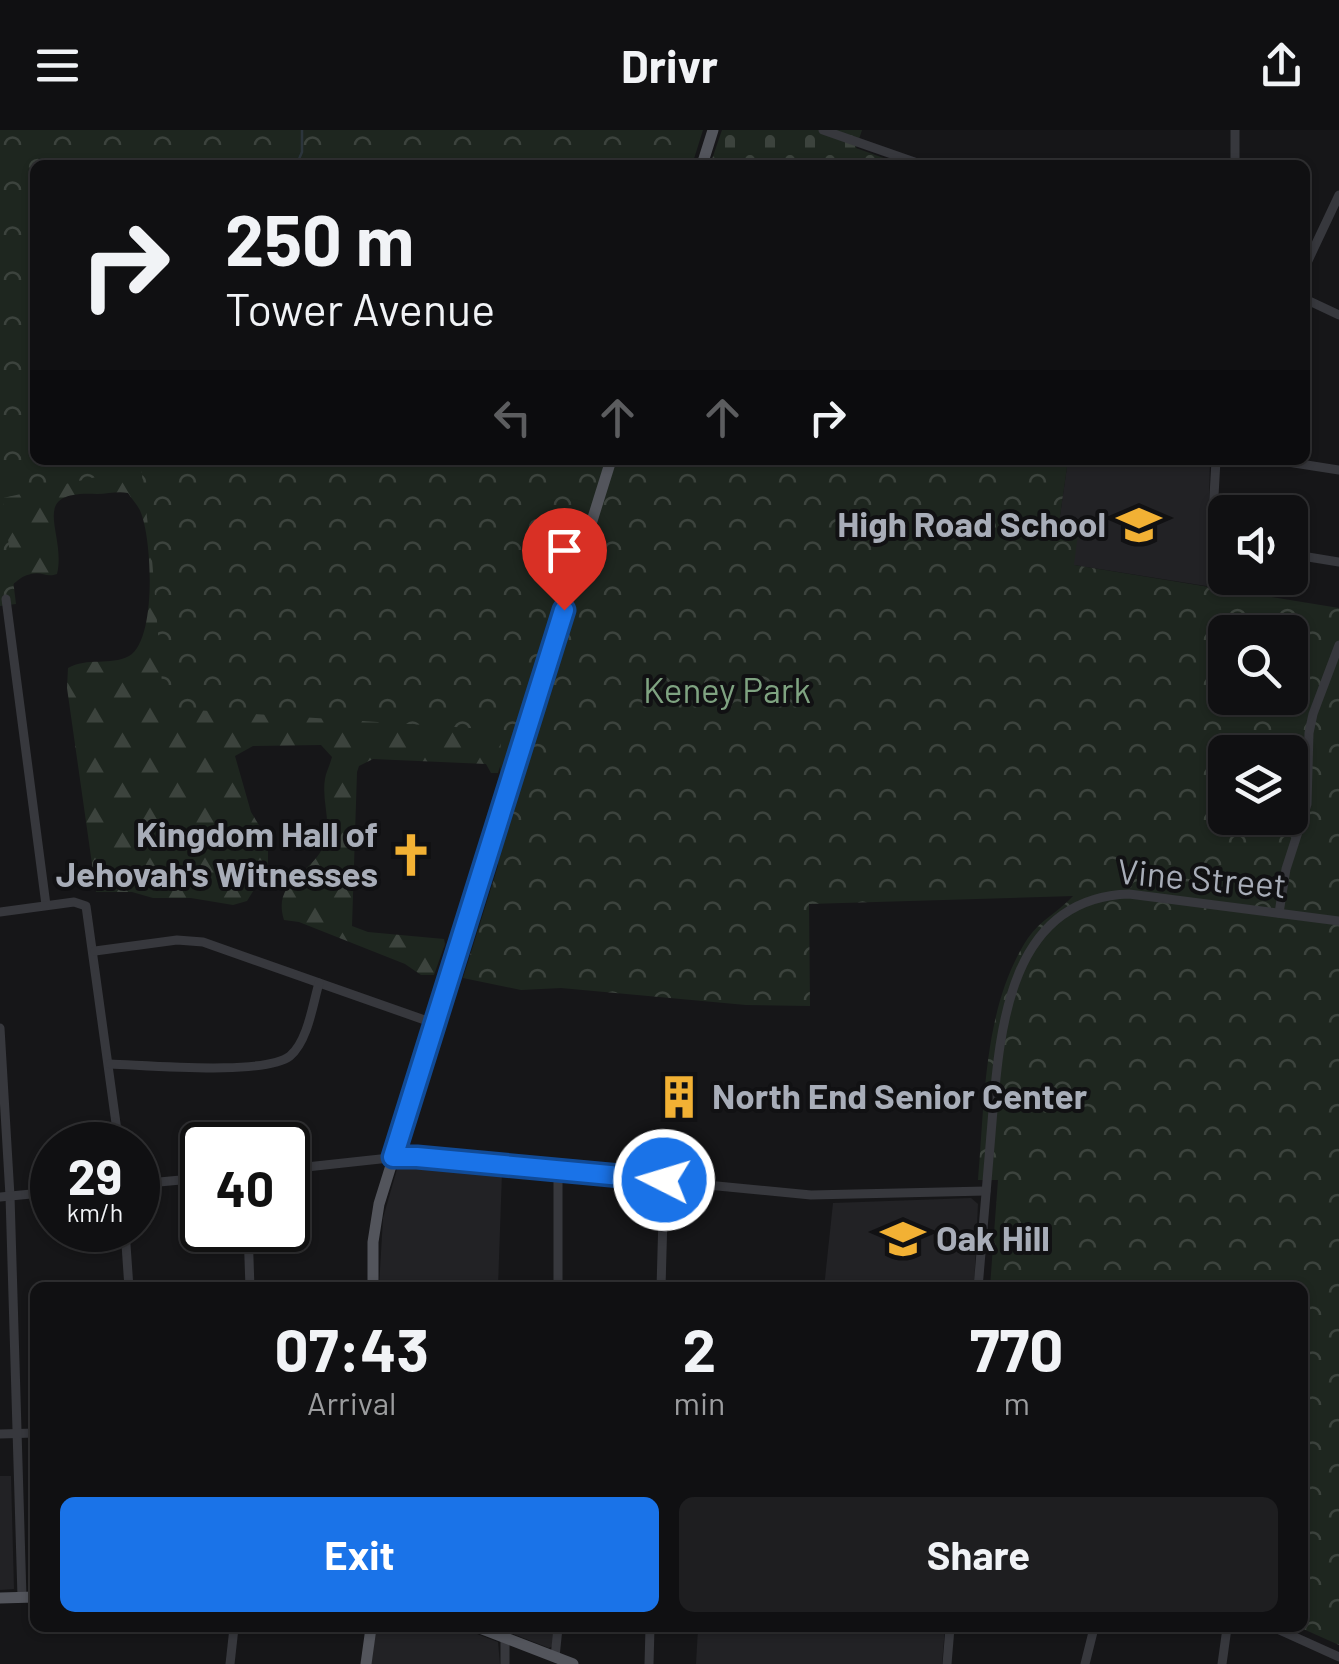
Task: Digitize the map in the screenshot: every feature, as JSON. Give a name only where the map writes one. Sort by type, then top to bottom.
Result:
[{"type":"main road","points":[[704,160],[713,130]]},
{"type":"main road","points":[[373,1282],[375,1223],[393,1157],[609,465]]},
{"type":"main road","points":[[0,1598],[29,1597]]},
{"type":"main road","points":[[366,1664],[370,1632]]},
{"type":"main road","points":[[492,1632],[573,1664]]},
{"type":"street","points":[[823,130],[909,160]]},
{"type":"street","points":[[863,144],[868,130]]},
{"type":"street","points":[[1234,130],[1235,160]]},
{"type":"street","points":[[1310,256],[1339,195]]},
{"type":"street","points":[[1310,302],[1339,314]]},
{"type":"street","points":[[1214,495],[1216,465]]},
{"type":"street","points":[[1307,465],[1339,470]]},
{"type":"street","points":[[1308,557],[1339,562]]},
{"type":"street","points":[[6,599],[46,905]]},
{"type":"street","points":[[1279,913],[1286,869],[1307,804],[1313,714],[1339,646]]},
{"type":"street","name":"Vine Street","points":[[978,1282],[1001,1034],[1025,959],[1043,931],[1063,913],[1091,899],[1111,895],[1339,921]]},
{"type":"street","points":[[0,912],[74,902],[86,906],[117,1122]]},
{"type":"street","points":[[95,950],[192,940],[214,944],[436,1024]]},
{"type":"street","points":[[110,1064],[254,1067],[280,1061],[290,1056],[300,1040],[320,982]]},
{"type":"street","points":[[0,1028],[16,1434],[29,1597]]},
{"type":"street","points":[[310,1166],[408,1156],[820,1196],[986,1190]]},
{"type":"street","points":[[558,1171],[558,1282]]},
{"type":"street","points":[[660,1282],[664,1180]]},
{"type":"street","points":[[5,1196],[30,1194]]},
{"type":"street","points":[[127,1252],[129,1282]]},
{"type":"street","points":[[249,1252],[250,1282]]},
{"type":"street","points":[[0,1434],[30,1433]]},
{"type":"street","points":[[230,1664],[234,1632]]},
{"type":"street","points":[[555,1657],[558,1632]]},
{"type":"street","points":[[649,1664],[650,1632]]},
{"type":"street","points":[[946,1664],[950,1632]]},
{"type":"street","points":[[1086,1664],[1093,1632]]},
{"type":"street","points":[[1222,1664],[1227,1632]]},
{"type":"street","points":[[1284,1632],[1339,1657]]},
{"type":"street","points":[[505,1664],[506,1637]]},
{"type":"shaded area","name":"High Road School","points":[[1067,465],[1210,465],[1208,586],[1074,565],[1059,523]]},
{"type":"shaded area","points":[[407,1164],[502,1173],[498,1282],[379,1282],[383,1218],[397,1169]]},
{"type":"shaded area","name":"Oak Hill","points":[[971,1198],[978,1204],[974,1282],[825,1282],[833,1203]]},
{"type":"shaded area","points":[[0,1476],[11,1476],[14,1589],[0,1590]]},
{"type":"shaded area","points":[[375,1632],[472,1632],[498,1642],[500,1664],[371,1664]]},
{"type":"shaded area","points":[[508,1632],[553,1632],[553,1646],[549,1648]]},
{"type":"shaded area","points":[[698,1632],[945,1632],[942,1664],[696,1664]]},
{"type":"green space","points":[[0,130],[30,160],[30,465],[593,465],[498,773],[491,773],[486,764],[373,759],[359,766],[357,772],[352,926],[368,932],[444,939],[434,975],[421,975],[405,964],[299,922],[284,920],[283,896],[316,858],[325,840],[324,788],[332,757],[321,745],[253,746],[235,756],[251,812],[268,840],[268,867],[247,901],[233,905],[191,898],[153,898],[132,892],[96,892],[67,688],[68,668],[122,659],[138,646],[150,589],[148,544],[140,510],[128,493],[62,499],[55,506],[54,517],[57,574],[26,575],[0,591]]},
{"type":"green space","name":"Keney Park","points":[[0,130],[703,130],[694,160],[30,160],[30,465],[1067,465],[1059,523],[1079,526],[1074,565],[1208,587],[1208,595],[1259,595],[1339,608],[1339,1645],[1308,1631],[1308,1282],[990,1282],[998,1180],[978,1180],[994,1024],[1013,965],[1028,938],[1073,896],[809,904],[810,1006],[746,1005],[561,988],[521,990],[463,978],[498,866],[501,730],[164,708],[141,467],[3,498],[16,604],[0,606]]},
{"type":"green space","points":[[722,130],[862,130],[856,148],[889,160],[712,160]]},
{"type":"waterway","points":[[299,160],[302,130]]},
{"type":"place","name":"High Road School","points":[[1139,525]]},
{"type":"place","name":"Kingdom Hall of Jehovah's Witnesses","points":[[411,855]]},
{"type":"place","name":"North End Senior Center","points":[[679,1097]]},
{"type":"place","name":"Oak Hill","points":[[903,1239]]},
{"type":"route","points":[[564,610],[393,1157],[664,1180]]}]
